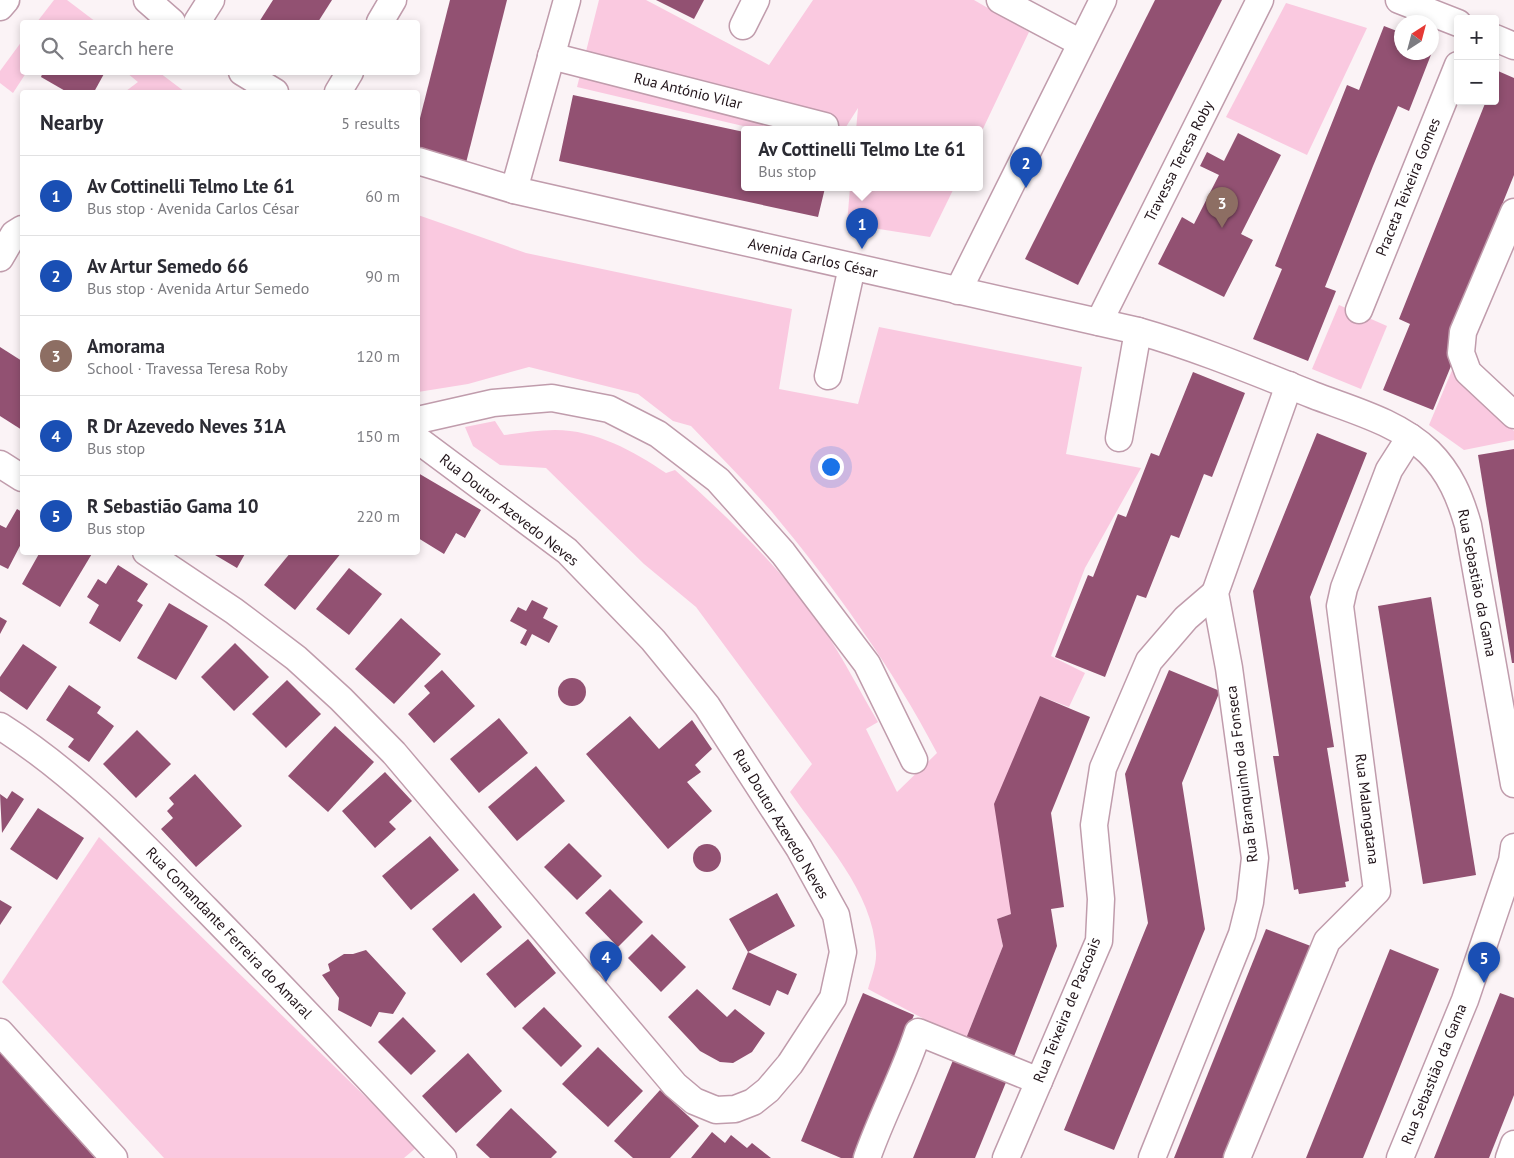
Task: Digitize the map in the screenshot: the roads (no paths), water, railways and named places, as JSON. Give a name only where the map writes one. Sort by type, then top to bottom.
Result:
[{"type":"street","points":[[0,7],[6,0]]},
{"type":"street","points":[[146,0],[170,20]]},
{"type":"street","points":[[198,20],[211,0]]},
{"type":"street","points":[[381,20],[393,0]]},
{"type":"street","points":[[514,190],[567,0]]},
{"type":"street","points":[[743,26],[756,0]]},
{"type":"street","points":[[1000,0],[1081,43]]},
{"type":"street","points":[[958,291],[1103,0]]},
{"type":"street","name":"Travessa Teresa Roby","points":[[1099,322],[1260,0]]},
{"type":"street","points":[[1399,0],[1454,21]]},
{"type":"street","points":[[1499,40],[1514,46]]},
{"type":"street","name":"Rua António Vilar","points":[[550,56],[825,126]]},
{"type":"street","points":[[247,75],[272,90]]},
{"type":"street","points":[[339,90],[348,75]]},
{"type":"street","name":"Praceta Teixeira Gomes","points":[[1359,310],[1454,75]]},
{"type":"street","name":"Avenida Carlos César","points":[[420,162],[514,190],[1138,331],[1210,353]]},
{"type":"street","points":[[1514,212],[1463,332],[1461,353],[1468,372],[1514,415]]},
{"type":"street","points":[[0,258],[14,234],[20,230]]},
{"type":"street","points":[[828,376],[852,267]]},
{"type":"street","points":[[1118,438],[1138,331]]},
{"type":"street","name":"Rua Sebastião da Gama","points":[[1210,353],[1376,419],[1410,436],[1428,451],[1446,471],[1460,496],[1468,525],[1501,719],[1513,769]]},
{"type":"street","points":[[1214,593],[1289,385]]},
{"type":"street","points":[[420,420],[493,403],[552,398],[609,409],[658,434],[718,480],[783,553],[867,664],[914,760]]},
{"type":"street","name":"Rua Malangatana","points":[[1237,1158],[1327,941],[1377,891],[1340,606],[1344,588],[1389,470],[1410,436]]},
{"type":"street","name":"Rua Doutor Azevedo Neves","points":[[150,555],[234,611],[296,658],[341,698],[394,753],[675,1085],[694,1101],[716,1110],[735,1109],[753,1102],[768,1090],[790,1064],[833,998],[843,952],[836,915],[800,848],[717,721],[653,640],[567,551],[420,441]]},
{"type":"street","points":[[0,464],[20,477]]},
{"type":"street","name":"Rua Teixeira de Pascoais","points":[[1006,1158],[1099,942],[1101,899],[1094,825],[1103,768],[1150,661],[1186,618],[1214,593]]},
{"type":"street","name":"Rua Branquinho da Fonseca","points":[[1152,1158],[1242,934],[1253,882],[1255,858],[1230,668],[1214,593]]},
{"type":"street","name":"Rua Comandante Ferreira do Amaral","points":[[0,726],[24,742],[120,822],[338,1044],[443,1158]]},
{"type":"street","name":"Rua Sebastião da Gama","points":[[1400,1158],[1465,1000],[1512,861],[1514,847]]},
{"type":"street","points":[[0,1032],[114,1158]]},
{"type":"street","points":[[867,1158],[881,1119],[907,1066],[918,1032],[1039,1081]]},
{"type":"street","points":[[1509,1158],[1514,1144]]},
{"type":"place","name":"Av Artur Semedo 66","points":[[1026,188]]},
{"type":"place","name":"Amorama","points":[[1222,228]]},
{"type":"place","name":"Av Cottinelli Telmo Lte 61","points":[[862,249]]},
{"type":"place","name":"R Dr Azevedo Neves 31A","points":[[606,982]]},
{"type":"place","name":"R Sebastião Gama 10","points":[[1484,983]]}]
